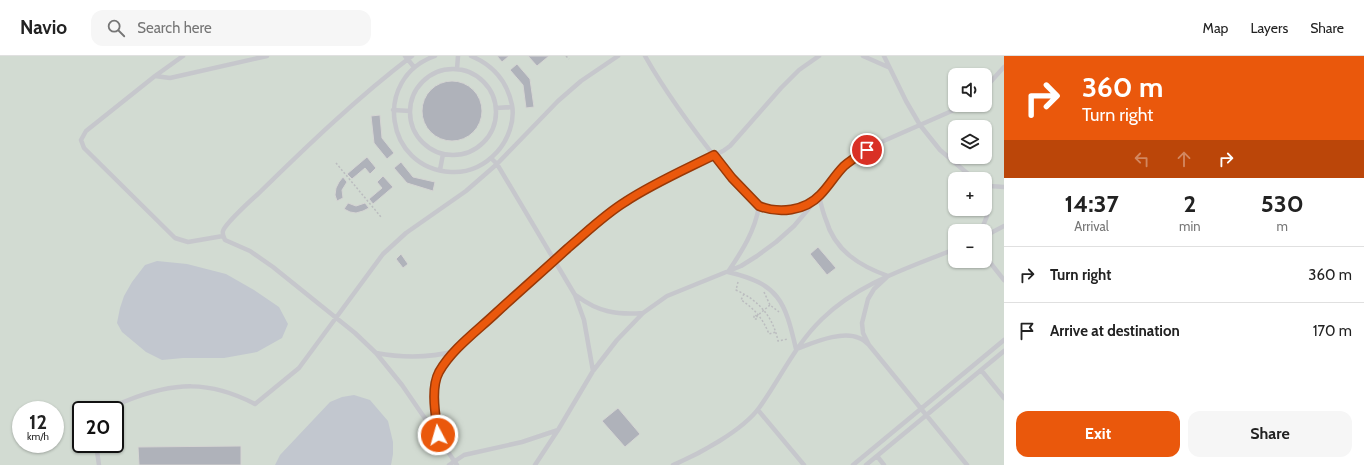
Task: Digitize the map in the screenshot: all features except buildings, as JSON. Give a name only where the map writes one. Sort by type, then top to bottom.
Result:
[{"type":"lane","points":[[183,56],[155,76],[86,131],[81,140],[84,148],[175,238],[188,242],[223,236]]},
{"type":"lane","points":[[155,76],[170,78],[267,56]]},
{"type":"lane","points":[[412,56],[407,58],[293,159],[225,227],[222,232],[226,240],[250,251],[273,267],[336,318],[376,353],[402,385],[456,463]]},
{"type":"lane","points":[[435,56],[426,59],[414,67],[399,86],[393,110],[394,123],[404,146],[421,163],[432,168],[457,172],[469,170],[481,165],[491,158],[501,148],[508,136],[512,122],[512,107],[509,93],[503,80],[494,69],[482,60],[471,56]]},
{"type":"lane","points":[[457,69],[458,56]]},
{"type":"lane","points":[[124,402],[143,394],[169,388],[193,386],[216,388],[237,394],[255,404],[299,368],[383,254],[396,242],[466,191],[496,164],[558,101],[581,81],[618,56]]},
{"type":"lane","points":[[645,56],[656,76],[691,127],[732,178],[759,206],[765,209],[787,211],[807,205],[819,196]]},
{"type":"lane","points":[[438,435],[435,402],[436,383],[439,373],[456,351],[515,295],[604,217],[648,188],[730,146],[781,88],[799,70],[819,56]]},
{"type":"lane","points":[[863,56],[888,67]]},
{"type":"lane","points":[[884,56],[888,67],[920,125],[940,150],[966,172]]},
{"type":"lane","points":[[407,58],[414,67]]},
{"type":"lane","points":[[992,80],[1004,67]]},
{"type":"lane","points":[[449,69],[457,69],[471,73],[483,81],[492,93],[496,108],[493,128],[486,140],[481,145],[463,154],[456,155],[443,154],[431,149],[421,140],[413,129],[410,111],[414,93],[423,81],[435,73],[449,69]]},
{"type":"lane","points":[[496,108],[512,107]]},
{"type":"lane","points":[[393,110],[410,111]]},
{"type":"lane","points":[[535,465],[593,371],[617,340],[643,313],[667,296],[728,272],[757,256],[794,226],[844,167],[855,158],[879,143],[949,112]]},
{"type":"lane","points":[[440,170],[443,154]]},
{"type":"lane","points":[[491,158],[575,295],[584,320],[593,371]]},
{"type":"lane","points":[[992,186],[1004,187]]},
{"type":"lane","points":[[819,196],[826,222],[840,247],[859,264],[888,276]]},
{"type":"lane","points":[[728,272],[748,239],[757,216],[759,206]]},
{"type":"lane","points":[[992,232],[1004,226]]},
{"type":"lane","points":[[673,465],[703,451],[724,438],[758,410],[781,376],[796,349],[807,335],[838,305],[872,283],[948,252]]},
{"type":"lane","points":[[992,265],[1004,280]]},
{"type":"lane","points":[[728,272],[757,281],[764,285],[778,298],[787,314],[796,349]]},
{"type":"lane","points":[[888,276],[874,289],[868,299],[862,324],[863,333],[870,345],[967,465]]},
{"type":"lane","points":[[575,295],[586,304],[618,314],[643,313]]},
{"type":"lane","points":[[796,349],[823,340],[844,336],[860,338],[870,345]]},
{"type":"lane","points":[[853,465],[1004,340]]},
{"type":"lane","points":[[376,353],[405,358],[439,355],[456,351]]},
{"type":"lane","points":[[866,465],[1004,351]]},
{"type":"lane","points":[[981,370],[1004,398]]},
{"type":"lane","points":[[758,410],[804,465]]},
{"type":"lane","points":[[449,465],[456,463],[464,455],[522,442],[558,430]]},
{"type":"lane","points":[[97,453],[99,465]]},
{"type":"lane","points":[[877,456],[884,465]]},
{"type":"path","points":[[566,56],[569,59]]},
{"type":"path","points":[[336,163],[381,217]]},
{"type":"path","points":[[741,275],[736,290],[755,301],[764,310],[772,321],[778,340],[794,338]]},
{"type":"path","points":[[764,285],[765,296],[770,305],[777,311],[787,314]]},
{"type":"path","points":[[744,294],[741,300],[763,321],[769,334],[776,332]]},
{"type":"path","points":[[758,315],[770,305]]},
{"type":"shaded area","points":[[0,56],[1004,56],[1004,465],[0,465]]},
{"type":"shaded area","points":[[157,261],[187,264],[226,274],[254,290],[279,307],[288,324],[282,338],[257,352],[224,358],[183,358],[162,360],[146,352],[122,332],[117,323],[124,296],[132,282],[145,265]]},
{"type":"shaded area","points":[[354,395],[370,400],[388,421],[393,442],[391,465],[275,465],[280,455],[330,402],[342,397]]},
{"type":"route","points":[[438,435],[435,414],[436,383],[439,373],[445,364],[456,351],[515,295],[604,217],[625,202],[648,188],[714,155],[732,178],[759,206],[765,209],[787,211],[797,209],[807,205],[819,196],[844,167],[867,150]]}]
